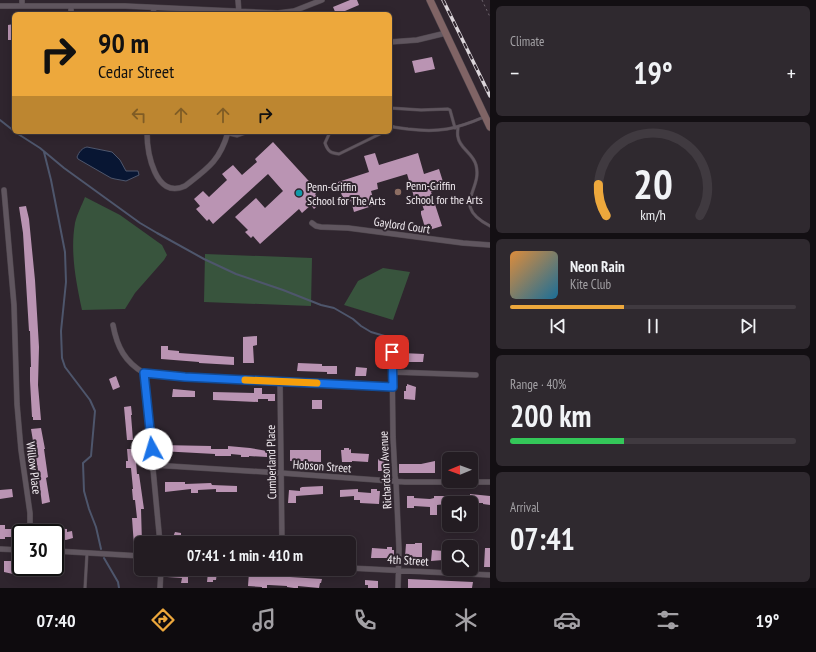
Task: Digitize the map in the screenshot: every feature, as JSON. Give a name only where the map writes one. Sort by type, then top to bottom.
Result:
[{"type":"street","points":[[22,0],[22,6]]},
{"type":"street","points":[[238,0],[239,12]]},
{"type":"street","points":[[286,12],[294,11],[322,0]]},
{"type":"street","points":[[430,0],[490,127]]},
{"type":"street","points":[[0,6],[154,8],[222,12]]},
{"type":"street","points":[[71,6],[71,12]]},
{"type":"street","points":[[153,12],[154,8]]},
{"type":"street","points":[[392,42],[417,40],[446,33]]},
{"type":"street","points":[[147,134],[147,144],[152,167],[160,181],[170,189],[180,189],[212,165],[223,147],[228,134]]},
{"type":"street","name":"Willow Place","points":[[4,190],[14,305],[17,404],[30,524]]},
{"type":"street","name":"Gaylord Court","points":[[312,223],[322,228],[348,228],[463,243],[490,245]]},
{"type":"street","points":[[113,326],[116,339],[123,354],[132,364],[144,373],[185,377],[393,387]]},
{"type":"street","name":"Richardson Avenue","points":[[392,352],[393,437],[399,548],[398,588]]},
{"type":"street","points":[[392,372],[476,375]]},
{"type":"street","points":[[144,373],[159,536]]},
{"type":"street","name":"Cumberland Place","points":[[280,381],[282,536]]},
{"type":"street","name":"Hobson Street","points":[[153,465],[280,472],[405,482],[490,482]]},
{"type":"street","points":[[0,549],[12,550]]},
{"type":"street","points":[[64,552],[134,556]]},
{"type":"street","name":"4th Street","points":[[356,568],[490,575]]},
{"type":"street","points":[[160,588],[161,576]]},
{"type":"lane","points":[[392,108],[450,110],[457,127],[459,141],[470,153],[477,165],[478,174],[469,199],[470,206],[473,214],[490,226]]},
{"type":"lane","points":[[392,127],[428,132],[448,130],[484,117]]},
{"type":"lane","points":[[231,134],[237,136],[242,134]]},
{"type":"lane","points":[[329,134],[325,144],[326,148],[331,153],[339,154],[380,134]]},
{"type":"lane","points":[[85,588],[87,553]]},
{"type":"path","points":[[482,0],[490,17]]},
{"type":"green space","points":[[85,197],[120,215],[162,245],[167,255],[135,293],[125,309],[82,310],[76,278],[73,245],[75,223]]},
{"type":"green space","points":[[205,254],[312,258],[311,306],[204,302]]},
{"type":"green space","points":[[383,268],[410,272],[393,320],[344,305],[358,281]]},
{"type":"water","points":[[87,147],[112,152],[120,160],[126,171],[138,171],[139,175],[126,181],[111,178],[78,159],[77,157],[80,152]]},
{"type":"building","points":[[350,0],[357,0],[359,5],[345,12],[335,12],[333,7]]},
{"type":"building","points":[[12,24],[12,40],[8,40],[8,25]]},
{"type":"building","points":[[432,57],[435,69],[415,73],[412,61]]},
{"type":"building","name":"Penn-Griffin School for The Arts","points":[[273,142],[318,191],[315,194],[321,202],[314,209],[311,205],[302,213],[299,209],[260,244],[253,236],[251,238],[245,232],[248,230],[235,217],[256,198],[265,208],[283,191],[268,174],[213,224],[209,219],[207,221],[196,209],[200,206],[194,199],[203,191],[209,197],[227,180],[222,174],[233,165],[242,175],[257,162],[255,159]]},
{"type":"building","points":[[375,153],[379,165],[418,153],[424,174],[439,169],[445,188],[431,192],[442,226],[426,231],[421,214],[421,211],[424,210],[420,198],[415,200],[407,174],[377,183],[378,189],[371,191],[375,205],[354,212],[351,201],[344,203],[338,182],[369,172],[364,156]]},
{"type":"building","points":[[26,206],[29,219],[35,280],[39,347],[38,385],[41,420],[33,420],[32,417],[30,331],[23,233],[19,207]]},
{"type":"building","points":[[257,336],[257,345],[253,346],[254,363],[243,363],[243,337]]},
{"type":"building","points":[[161,346],[168,346],[168,350],[179,351],[179,353],[234,357],[234,365],[161,359]]},
{"type":"building","points":[[402,353],[424,354],[423,362],[401,362]]},
{"type":"building","points":[[298,363],[337,366],[337,374],[327,374],[327,372],[297,371]]},
{"type":"building","points":[[356,367],[367,368],[366,376],[355,376]]},
{"type":"building","points":[[116,376],[120,387],[113,390],[109,379]]},
{"type":"building","points":[[407,384],[416,387],[415,400],[404,399],[404,391],[406,391]]},
{"type":"building","points":[[254,388],[262,388],[262,394],[275,394],[275,401],[268,401],[268,399],[258,399],[258,402],[213,400],[213,392],[254,393]]},
{"type":"building","points":[[173,389],[195,391],[195,397],[172,397]]},
{"type":"building","points":[[312,400],[322,400],[322,409],[312,409]]},
{"type":"building","points":[[131,406],[133,440],[127,440],[124,407]]},
{"type":"building","points":[[41,428],[45,449],[48,477],[46,478],[50,502],[42,504],[37,464],[35,464],[34,460],[36,459],[31,429]]},
{"type":"building","points":[[160,445],[211,446],[211,449],[228,449],[228,446],[250,448],[267,451],[267,457],[241,457],[241,455],[231,454],[231,456],[215,456],[215,454],[160,451]]},
{"type":"building","points":[[344,448],[349,448],[349,450],[351,449],[351,453],[369,454],[368,462],[342,462],[341,450],[344,450]]},
{"type":"building","points":[[127,449],[135,449],[137,474],[139,474],[144,509],[141,509],[142,536],[134,536],[134,546],[132,518],[137,518],[135,500],[133,500],[131,468],[126,468],[126,461],[128,461]]},
{"type":"building","points":[[290,450],[321,450],[321,462],[290,461]]},
{"type":"building","points":[[378,459],[385,459],[385,464],[387,464],[386,471],[378,471]]},
{"type":"building","points":[[435,461],[435,473],[399,473],[399,464],[421,464]]},
{"type":"building","points":[[165,482],[185,482],[185,484],[211,483],[212,485],[237,486],[237,492],[216,492],[216,489],[198,490],[198,493],[191,493],[191,489],[165,492]]},
{"type":"building","points":[[323,486],[323,494],[296,496],[296,503],[288,503],[289,490],[300,491],[300,488],[302,487]]},
{"type":"building","points":[[12,489],[13,497],[0,499],[0,490]]},
{"type":"building","points":[[358,489],[358,492],[371,493],[371,489],[377,489],[377,491],[380,491],[379,504],[360,503],[360,500],[354,500],[354,496],[340,497],[340,490]]},
{"type":"building","points":[[470,494],[490,496],[490,505],[478,503],[478,496],[470,496]]},
{"type":"building","points":[[407,496],[430,499],[434,498],[434,496],[442,496],[442,504],[437,505],[437,515],[430,515],[430,507],[414,506],[414,508],[407,508]]},
{"type":"building","points":[[0,525],[5,525],[5,529],[12,529],[12,537],[0,539]]},
{"type":"building","points":[[64,529],[67,529],[67,532],[72,531],[73,538],[64,540]]},
{"type":"building","points":[[175,532],[181,533],[181,535],[186,535],[186,536],[173,536]]},
{"type":"building","points":[[462,539],[473,539],[473,540]]},
{"type":"building","points":[[422,543],[422,557],[405,557],[406,544]]},
{"type":"building","points":[[387,547],[392,547],[392,550],[394,550],[394,558],[371,558],[372,548],[387,549]]},
{"type":"building","points":[[485,548],[490,548],[490,567],[484,567]]},
{"type":"building","points":[[432,550],[442,551],[442,560],[431,561]]},
{"type":"building","points":[[4,561],[12,561],[12,574],[4,572]]},
{"type":"building","points":[[188,576],[188,583],[181,583],[182,578],[167,577]]},
{"type":"building","points":[[208,576],[216,576],[216,580],[213,580],[213,582],[207,582]]},
{"type":"building","points":[[249,576],[322,579],[319,588],[298,586],[298,588],[294,588],[287,586],[267,585],[267,588],[262,588],[248,586]]},
{"type":"building","points":[[408,579],[473,582],[472,588],[408,588]]},
{"type":"building","points":[[365,580],[378,581],[378,588],[368,588],[368,585],[365,585]]},
{"type":"waterway","points":[[0,120],[12,129]]},
{"type":"waterway","points":[[18,134],[40,148],[64,168],[140,223],[204,259],[236,274],[321,305],[334,308],[371,332],[388,337],[402,346]]},
{"type":"waterway","points":[[44,152],[65,252],[66,282],[61,331],[62,358],[65,367],[90,400],[95,411],[91,456],[83,463],[84,491],[96,527],[101,549]]},
{"type":"waterway","points":[[104,558],[118,582],[119,588]]},
{"type":"railway","points":[[443,0],[490,96]]},
{"type":"slow traffic","points":[[245,380],[317,383]]},
{"type":"place","name":"Penn-Griffin School for the Arts","points":[[398,192]]},
{"type":"place","name":"Penn-Griffin School for The Arts","points":[[299,193]]},
{"type":"route","points":[[152,449],[144,373],[185,377],[393,387],[392,352]]}]
